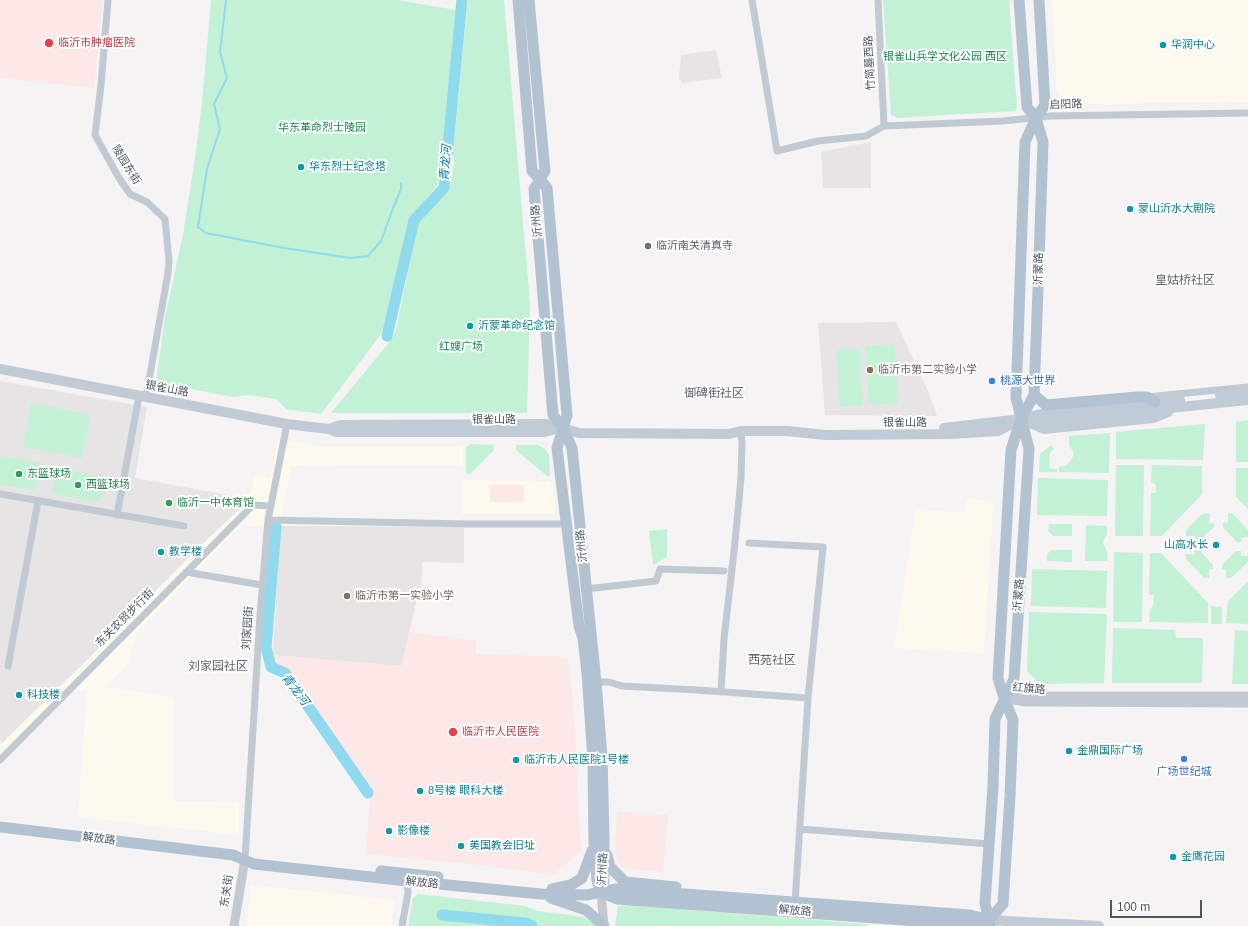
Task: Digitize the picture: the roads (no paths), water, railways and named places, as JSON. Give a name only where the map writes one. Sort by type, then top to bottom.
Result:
[{"type":"main road","name":"沂州路","points":[[518,0],[532,171],[547,188],[567,415],[557,448],[579,626],[583,638],[587,673],[593,759],[594,845],[597,881],[601,893]]},
{"type":"main road","points":[[529,0],[545,171],[540,179]]},
{"type":"main road","name":"沂蒙路","points":[[989,924],[1003,904],[1013,720],[998,678],[1011,450],[1021,419],[1034,395],[1043,142],[1036,118],[1027,107],[1020,0]]},
{"type":"main road","name":"沂蒙路","points":[[989,924],[984,902],[989,844],[995,719],[1014,679],[1029,449],[1016,398],[1026,142],[1036,118],[1045,105],[1039,0]]},
{"type":"main road","name":"银雀山路","points":[[0,369],[287,424],[329,429],[341,425],[544,424],[579,433],[728,434],[741,431],[787,431],[826,428],[948,428],[1021,419],[1045,413],[1151,400],[1248,392]]},
{"type":"main road","points":[[1034,395],[1046,405],[1137,397],[1151,400]]},
{"type":"main road","name":"银雀山路","points":[[1021,419],[1045,421],[1248,400]]},
{"type":"main road","points":[[1021,419],[1044,428],[1153,418],[1184,406]]},
{"type":"main road","name":"沂州路","points":[[563,428],[572,448],[596,682],[602,757],[604,839],[604,881],[601,893]]},
{"type":"main road","name":"解放路","points":[[0,827],[233,855],[254,864],[407,881],[541,894],[587,895],[616,890],[970,915],[989,924]]},
{"type":"main road","name":"解放路","points":[[0,834],[233,861],[255,857],[552,889],[587,890],[617,899],[884,922],[970,925],[989,924],[1011,926]]},
{"type":"main road","points":[[604,839],[610,867],[625,882],[688,888],[702,896]]},
{"type":"main road","points":[[552,889],[571,885],[582,878],[594,845]]},
{"type":"main road","points":[[541,894],[586,910],[604,926]]},
{"type":"main road","points":[[989,924],[1016,916],[1046,918],[1060,924],[1099,926]]},
{"type":"street","name":"陵园东街","points":[[108,0],[95,135],[119,178],[130,194],[147,202],[165,220],[169,261],[168,273],[117,515]]},
{"type":"street","points":[[752,0],[777,151],[818,141],[866,136],[884,126]]},
{"type":"street","name":"竹简墓西路","points":[[878,0],[884,126]]},
{"type":"street","name":"启阳路","points":[[884,126],[1054,116],[1248,113]]},
{"type":"street","points":[[1151,400],[1248,387]]},
{"type":"street","points":[[1153,418],[1175,412],[1248,405]]},
{"type":"street","name":"刘家园街","points":[[245,859],[262,585],[268,520],[287,424]]},
{"type":"street","points":[[721,692],[724,639],[741,478],[741,431]]},
{"type":"street","points":[[0,494],[184,526]]},
{"type":"street","points":[[8,666],[38,501]]},
{"type":"street","name":"东关农贸步行街","points":[[0,760],[253,505],[271,506]]},
{"type":"street","points":[[268,520],[460,524],[566,524]]},
{"type":"street","points":[[749,543],[823,547],[808,698],[795,903]]},
{"type":"street","points":[[586,589],[656,581],[660,569],[724,571]]},
{"type":"street","points":[[186,572],[262,585]]},
{"type":"street","points":[[596,682],[609,682],[622,686],[808,698]]},
{"type":"street","name":"红旗路","points":[[1004,698],[1025,696],[1248,696]]},
{"type":"street","name":"红旗路","points":[[1004,698],[1025,702],[1248,704]]},
{"type":"street","points":[[800,829],[989,844]]},
{"type":"street","name":"东关街","points":[[234,926],[245,859]]},
{"type":"street","points":[[402,926],[408,893],[407,881]]},
{"type":"street","points":[[601,893],[604,926]]},
{"type":"waterway","points":[[226,0],[220,52],[227,78],[214,104],[220,129],[207,169],[198,227],[206,233],[284,248],[351,258],[368,256],[381,241],[401,189],[401,183]]},
{"type":"waterway","name":"青龙河","points":[[387,336],[414,220],[444,188],[462,0]]},
{"type":"waterway","name":"青龙河","points":[[276,527],[266,647],[271,667],[285,673],[368,793]]},
{"type":"waterway","name":"青龙河","points":[[442,915],[526,923],[532,926]]},
{"type":"place","name":"临沂市肿瘤医院","points":[[49,43]]},
{"type":"place","name":"华润中心","points":[[1163,45]]},
{"type":"place","name":"华东烈士纪念塔","points":[[301,167]]},
{"type":"place","name":"蒙山沂水大剧院","points":[[1130,209]]},
{"type":"place","name":"临沂南关清真寺","points":[[648,246]]},
{"type":"place","name":"沂蒙革命纪念馆","points":[[470,326]]},
{"type":"place","name":"临沂市第二实验小学","points":[[870,370]]},
{"type":"place","name":"桃源大世界","points":[[992,381]]},
{"type":"place","name":"东篮球场","points":[[19,474]]},
{"type":"place","name":"西篮球场","points":[[78,485]]},
{"type":"place","name":"临沂一中体育馆","points":[[169,503]]},
{"type":"place","name":"山高水长","points":[[1216,545]]},
{"type":"place","name":"教学楼","points":[[161,552]]},
{"type":"place","name":"临沂市第一实验小学","points":[[347,596]]},
{"type":"place","name":"科技楼","points":[[19,695]]},
{"type":"place","name":"临沂市人民医院","points":[[453,732]]},
{"type":"place","name":"金鼎国际广场","points":[[1069,751]]},
{"type":"place","name":"广场世纪城","points":[[1184,759]]},
{"type":"place","name":"临沂市人民医院1号楼","points":[[516,760]]},
{"type":"place","name":"8号楼 眼科大楼","points":[[420,791]]},
{"type":"place","name":"影像楼","points":[[389,831]]},
{"type":"place","name":"美国教会旧址","points":[[461,846]]},
{"type":"place","name":"金鹰花园","points":[[1173,857]]},
{"type":"district","name":"皇姑桥社区","points":[[1185,281]]},
{"type":"district","name":"御碑街社区","points":[[714,394]]},
{"type":"district","name":"西苑社区","points":[[772,661]]},
{"type":"district","name":"刘家园社区","points":[[218,667]]},
{"type":"park label","name":"银雀山兵学文化公园 西区","points":[[945,57]]},
{"type":"park label","name":"华东革命烈士陵园","points":[[322,128]]},
{"type":"park label","name":"红嫂广场","points":[[461,347]]}]
